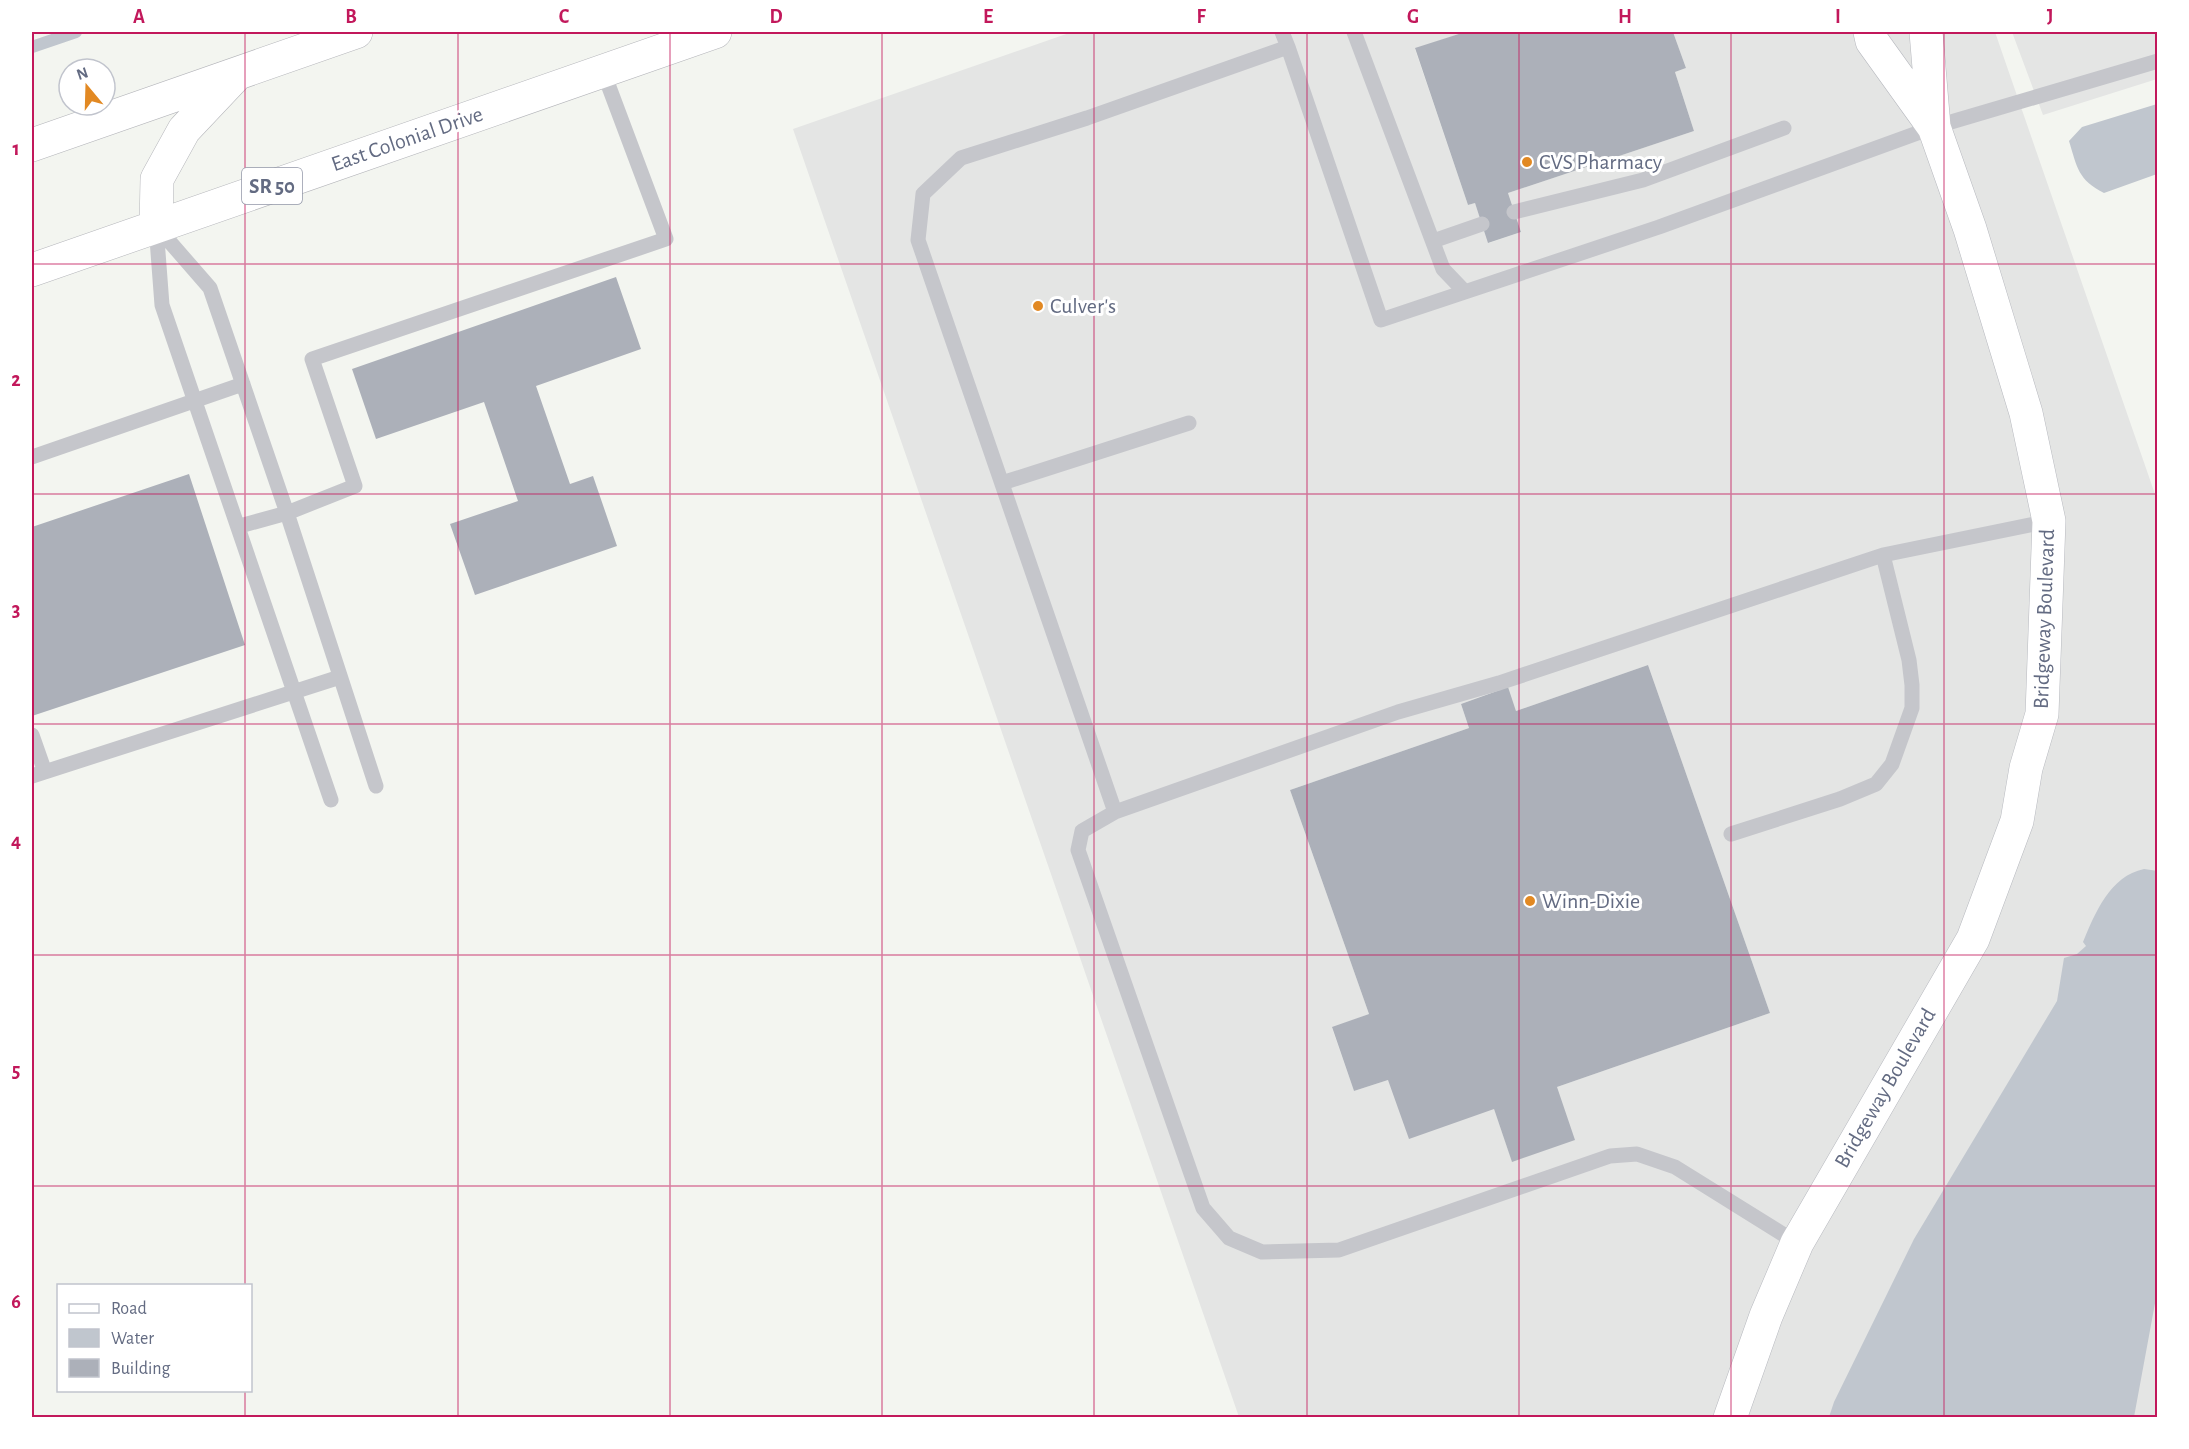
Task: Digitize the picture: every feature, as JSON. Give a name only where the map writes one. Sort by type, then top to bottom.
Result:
[{"type":"main road","points":[[32,145],[356,32]]},
{"type":"main road","name":"East Colonial Drive","points":[[32,270],[715,32]]},
{"type":"main road","name":"Bridgeway Boulevard","points":[[1870,32],[1872,41],[1934,127]]},
{"type":"main road","name":"Bridgeway Boulevard","points":[[1730,1418],[1766,1316],[1797,1243],[1972,939],[2017,821],[2026,768],[2042,714],[2049,521],[2026,412],[1970,229],[1934,127],[1926,32]]},
{"type":"main road","points":[[156,226],[158,180],[184,130],[238,72]]},
{"type":"lane","points":[[1282,32],[1381,320],[1659,227],[1934,127],[2101,80],[2157,61]]},
{"type":"lane","points":[[1354,32],[1443,268],[1464,292]]},
{"type":"lane","points":[[1115,812],[918,240],[923,194],[961,158],[1087,118],[1288,47]]},
{"type":"lane","points":[[240,526],[287,513],[355,486],[312,359],[666,238],[603,70]]},
{"type":"lane","points":[[1514,212],[1643,180],[1784,128]]},
{"type":"lane","points":[[1433,241],[1482,224]]},
{"type":"lane","points":[[156,226],[210,288],[287,513],[376,786]]},
{"type":"lane","points":[[156,226],[162,305],[240,526],[331,800]]},
{"type":"lane","points":[[32,457],[243,384]]},
{"type":"lane","points":[[1002,483],[1189,423]]},
{"type":"lane","points":[[1797,1243],[1675,1167],[1637,1154],[1610,1156],[1338,1250],[1262,1252],[1229,1238],[1203,1208],[1078,850],[1082,831],[1115,812],[1387,715],[1509,680],[1882,555],[2049,521]]},
{"type":"lane","points":[[1731,834],[1840,799],[1876,784],[1892,764],[1912,708],[1912,685],[1909,660],[1882,555]]},
{"type":"lane","points":[[32,735],[38,774],[340,677]]},
{"type":"shaded area","points":[[1072,32],[1465,32],[1415,49],[1468,205],[1475,203],[1489,243],[1521,232],[1508,193],[1694,131],[1675,72],[1686,68],[1673,32],[1995,32],[2157,500],[2157,1417],[1239,1417],[793,129]],"holes":[[[1648,665],[1770,1013],[1557,1087],[1512,1161],[1494,1109],[1388,1080],[1354,1091],[1332,1028],[1369,1014],[1290,790],[1469,728],[1461,704],[1507,687],[1516,711]]]},
{"type":"shaded area","points":[[2012,32],[2157,32],[2157,79],[2043,115]]},
{"type":"water","points":[[2157,104],[2157,174],[2104,193],[2095,188],[2080,172],[2069,141],[2082,127]]},
{"type":"water","points":[[2144,869],[2158,871],[2158,1287],[2134,1417],[1829,1417],[1834,1402],[1914,1239],[2057,1001],[2064,958],[2077,954],[2086,946],[2083,942],[2093,919],[2105,897],[2113,888],[2122,879]]},
{"type":"building","name":"CVS Pharmacy","points":[[1465,32],[1673,32],[1686,68],[1675,72],[1694,131],[1508,193],[1521,232],[1488,243],[1475,203],[1468,205],[1415,48]]},
{"type":"building","points":[[616,277],[641,349],[536,386],[570,484],[593,476],[617,546],[475,595],[450,524],[518,501],[484,402],[376,439],[352,369]]},
{"type":"building","points":[[189,474],[245,645],[32,716],[32,527]]},
{"type":"building","name":"Winn-Dixie","points":[[1648,665],[1770,1013],[1557,1087],[1575,1140],[1512,1162],[1494,1109],[1409,1139],[1388,1080],[1354,1091],[1332,1027],[1369,1014],[1290,790],[1469,728],[1461,704],[1508,687],[1516,711]]},
{"type":"waterway","points":[[32,47],[76,32]]},
{"type":"place","name":"CVS Pharmacy","points":[[1527,162]]},
{"type":"place","name":"Culver's","points":[[1038,306]]},
{"type":"place","name":"Winn-Dixie","points":[[1530,901]]}]
